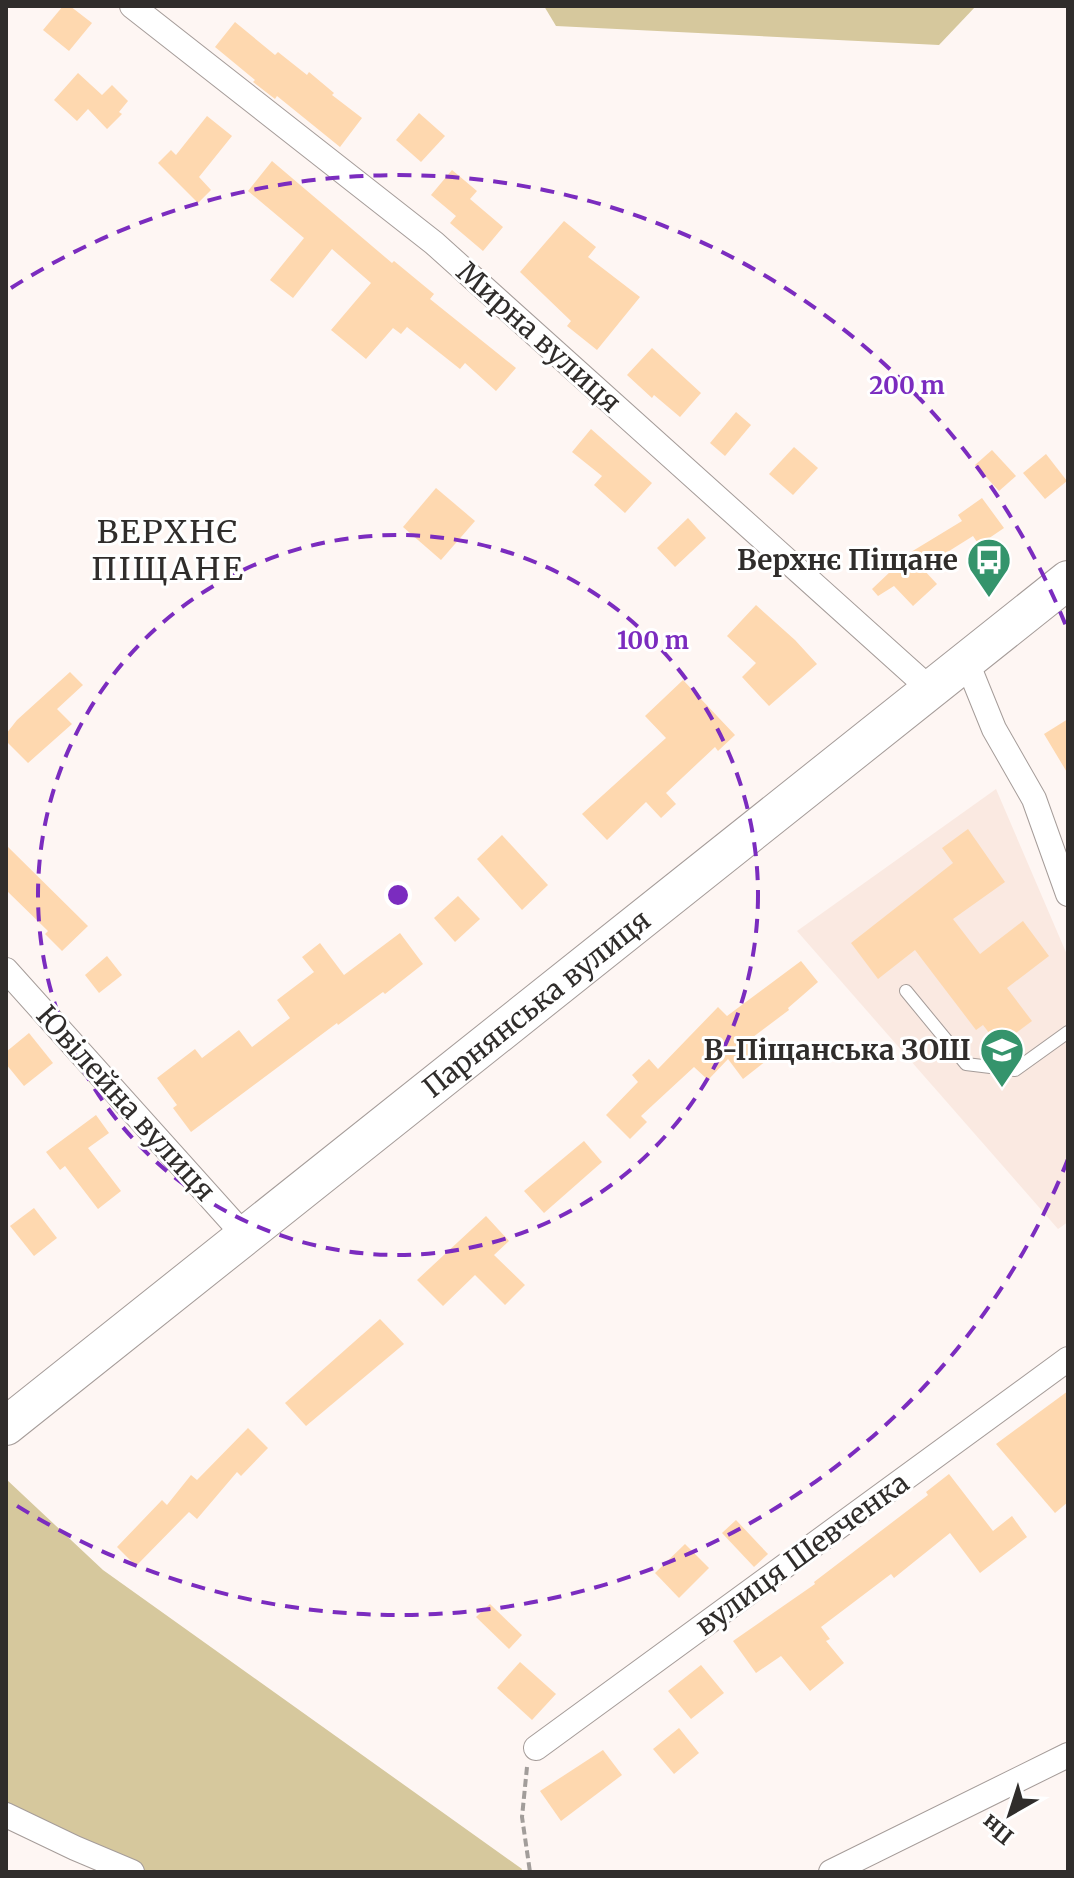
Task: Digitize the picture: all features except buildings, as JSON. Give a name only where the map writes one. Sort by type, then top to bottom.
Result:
[{"type":"main road","name":"Парнянська вулиця","points":[[6,1426],[1068,580]]},
{"type":"street","name":"Мирна вулиця","points":[[132,6],[434,243],[930,689]]},
{"type":"street","points":[[966,660],[994,729],[1034,799],[1068,894]]},
{"type":"street","name":"Ювілейна вулиця","points":[[6,970],[245,1236]]},
{"type":"street","name":"вулиця Шевченка","points":[[536,1748],[1068,1359]]},
{"type":"street","points":[[831,1872],[1068,1755]]},
{"type":"street","points":[[6,1815],[132,1872]]},
{"type":"lane","points":[[906,991],[966,1064],[1015,1070],[1068,1032]]},
{"type":"path","points":[[530,1872],[522,1817],[527,1767],[536,1748]]},
{"type":"shaded area","points":[[544,6],[976,6],[939,45],[556,26]]},
{"type":"shaded area","name":"В-Піщанська ЗОШ","points":[[996,789],[1068,957],[1068,1222],[1058,1229],[797,931]]},
{"type":"shaded area","points":[[6,1479],[103,1570],[522,1869],[521,1872],[132,1872],[6,1815]]},
{"type":"place","name":"Верхнє Піщане","points":[[989,599]]},
{"type":"place","name":"В-Піщанська ЗОШ","points":[[1002,1089]]},
{"type":"district","name":"ВЕРХНЄ ПІЩАНЕ","points":[[168,550]]}]
